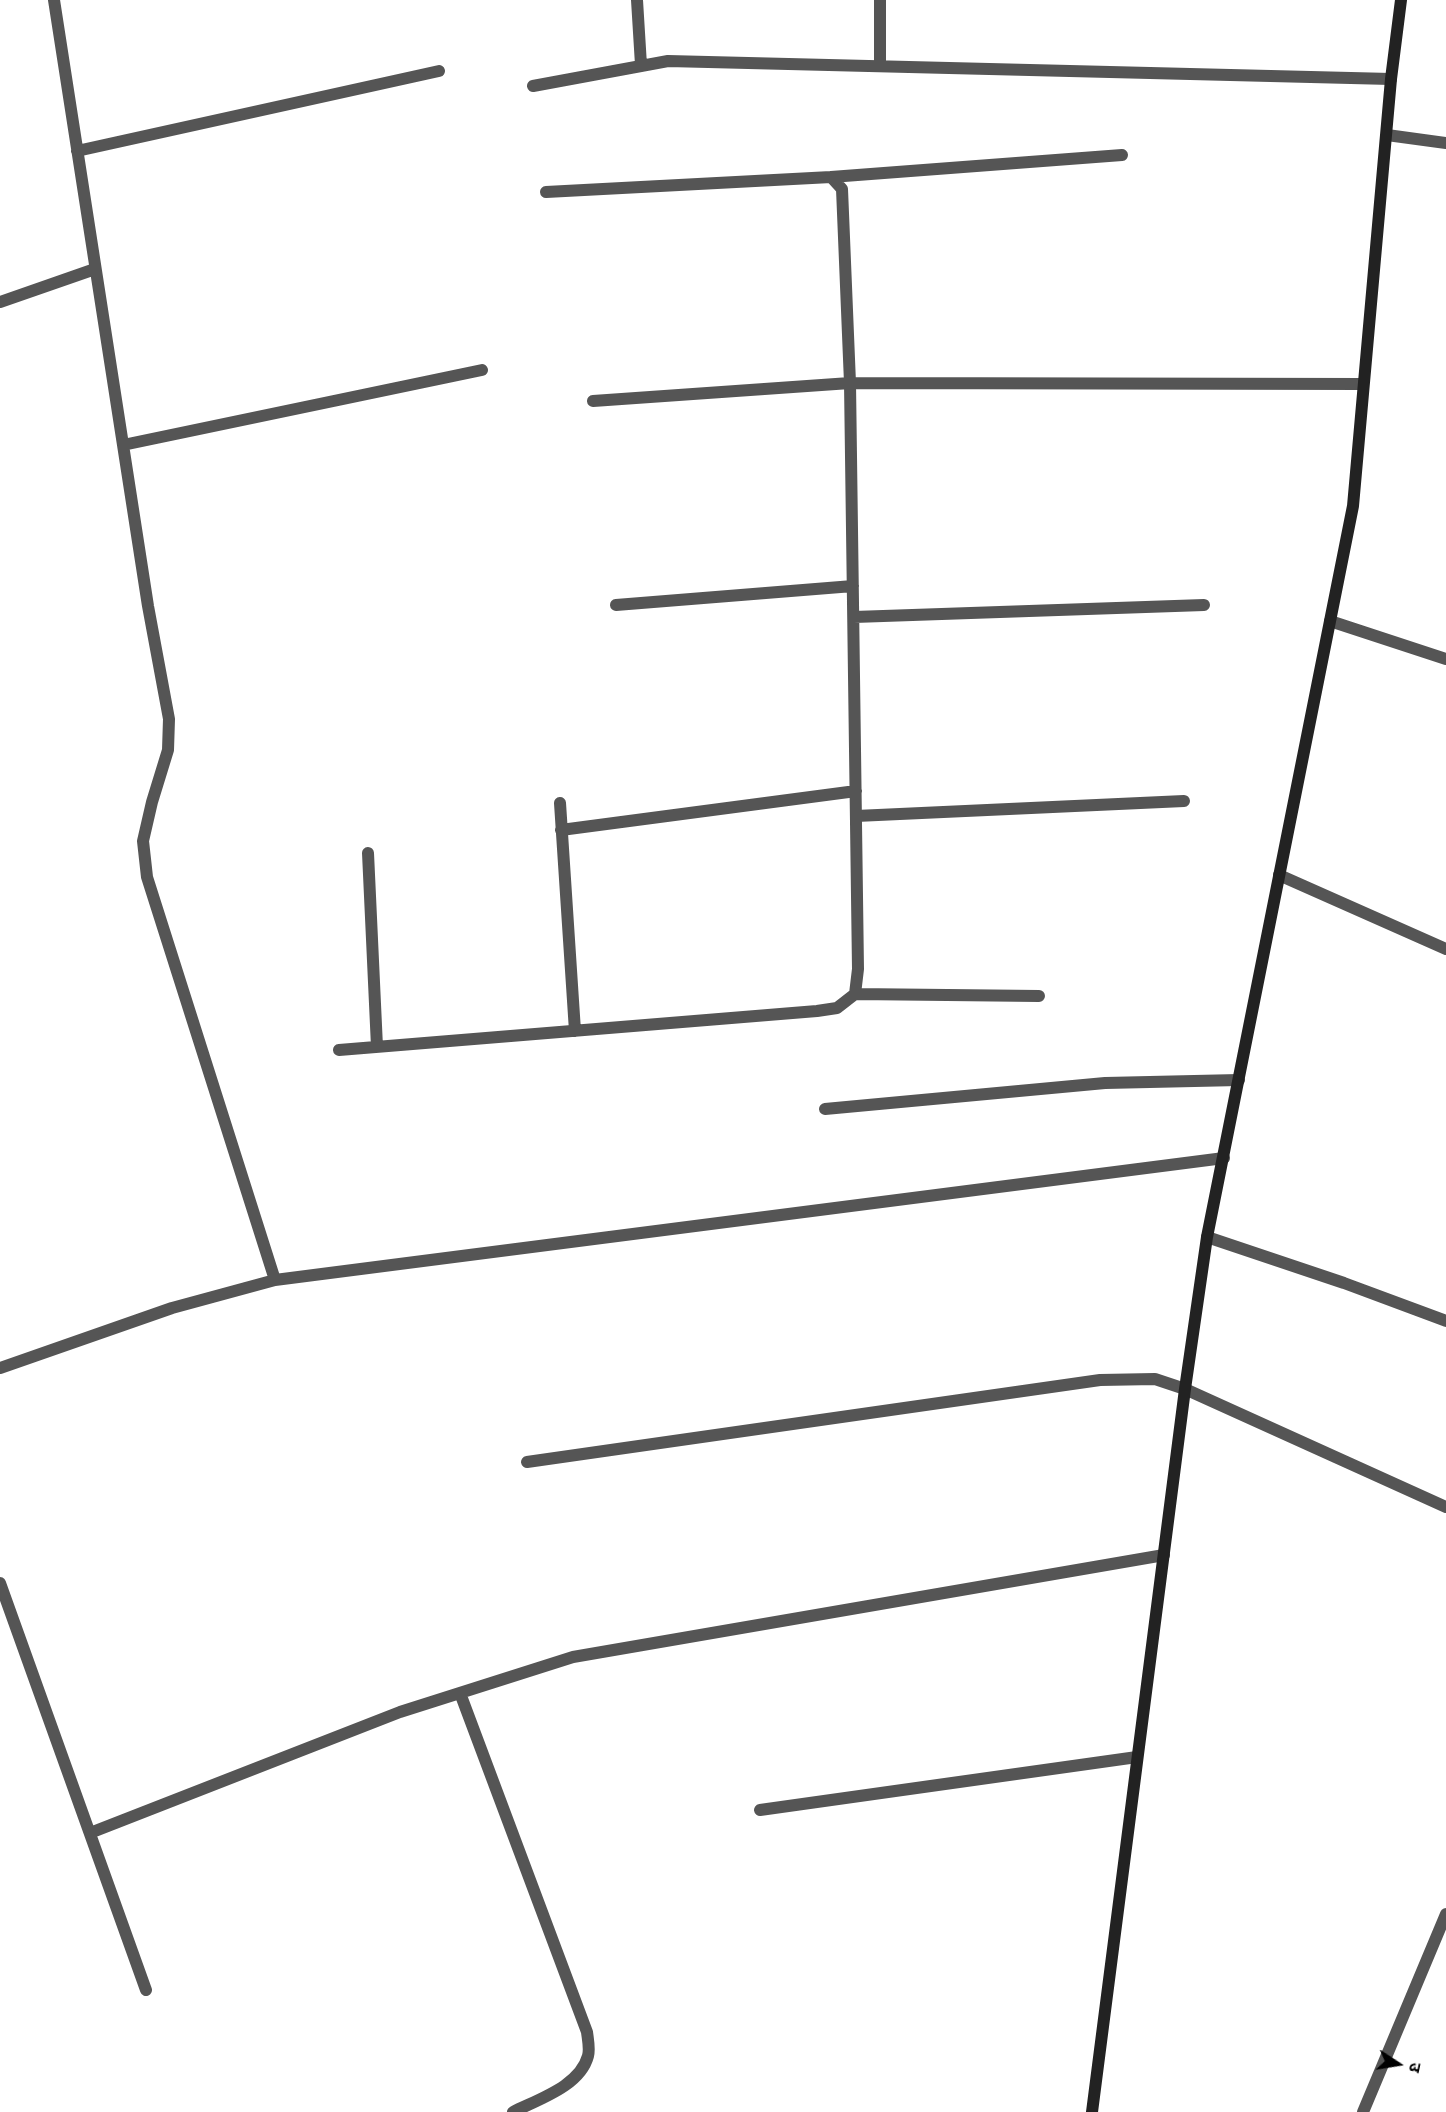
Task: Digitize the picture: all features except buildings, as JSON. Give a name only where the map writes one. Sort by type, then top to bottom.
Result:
[{"type":"street","points":[[54,0],[148,606],[169,719],[168,750],[143,841],[147,877],[275,1281]]},
{"type":"street","points":[[638,0],[641,65]]},
{"type":"street","points":[[880,0],[880,66]]},
{"type":"street","points":[[1092,2112],[1185,1389],[1207,1237],[1353,506],[1391,79],[1401,0]]},
{"type":"street","points":[[533,86],[668,61],[1391,79]]},
{"type":"street","points":[[77,150],[439,71]]},
{"type":"street","points":[[1387,135],[1446,143]]},
{"type":"street","points":[[546,192],[831,177],[1122,155]]},
{"type":"street","points":[[831,177],[842,189],[850,383],[858,969],[855,994]]},
{"type":"street","points":[[0,302],[95,269]]},
{"type":"street","points":[[123,445],[482,370]]},
{"type":"street","points":[[593,401],[850,383],[1363,384]]},
{"type":"street","points":[[616,604],[853,586]]},
{"type":"street","points":[[854,617],[1204,605]]},
{"type":"street","points":[[1330,621],[1446,659]]},
{"type":"street","points":[[561,830],[856,790]]},
{"type":"street","points":[[856,816],[1184,801]]},
{"type":"street","points":[[560,803],[575,1031]]},
{"type":"street","points":[[368,853],[377,1047]]},
{"type":"street","points":[[1279,875],[1446,949]]},
{"type":"street","points":[[339,1050],[837,1008],[855,994],[1039,996]]},
{"type":"street","points":[[825,1109],[1105,1083],[1239,1080]]},
{"type":"street","points":[[0,1368],[172,1308],[275,1281],[1224,1158]]},
{"type":"street","points":[[1207,1237],[1344,1283],[1446,1321]]},
{"type":"street","points":[[527,1462],[1100,1380],[1155,1379],[1185,1389],[1446,1507]]},
{"type":"street","points":[[90,1833],[400,1712],[573,1657],[1164,1555]]},
{"type":"street","points":[[0,1583],[146,1990]]},
{"type":"street","points":[[460,1693],[587,2032],[589,2054],[582,2072],[561,2088],[513,2112]]},
{"type":"street","points":[[760,1810],[1137,1757]]},
{"type":"street","points":[[1363,2112],[1446,1914]]}]
